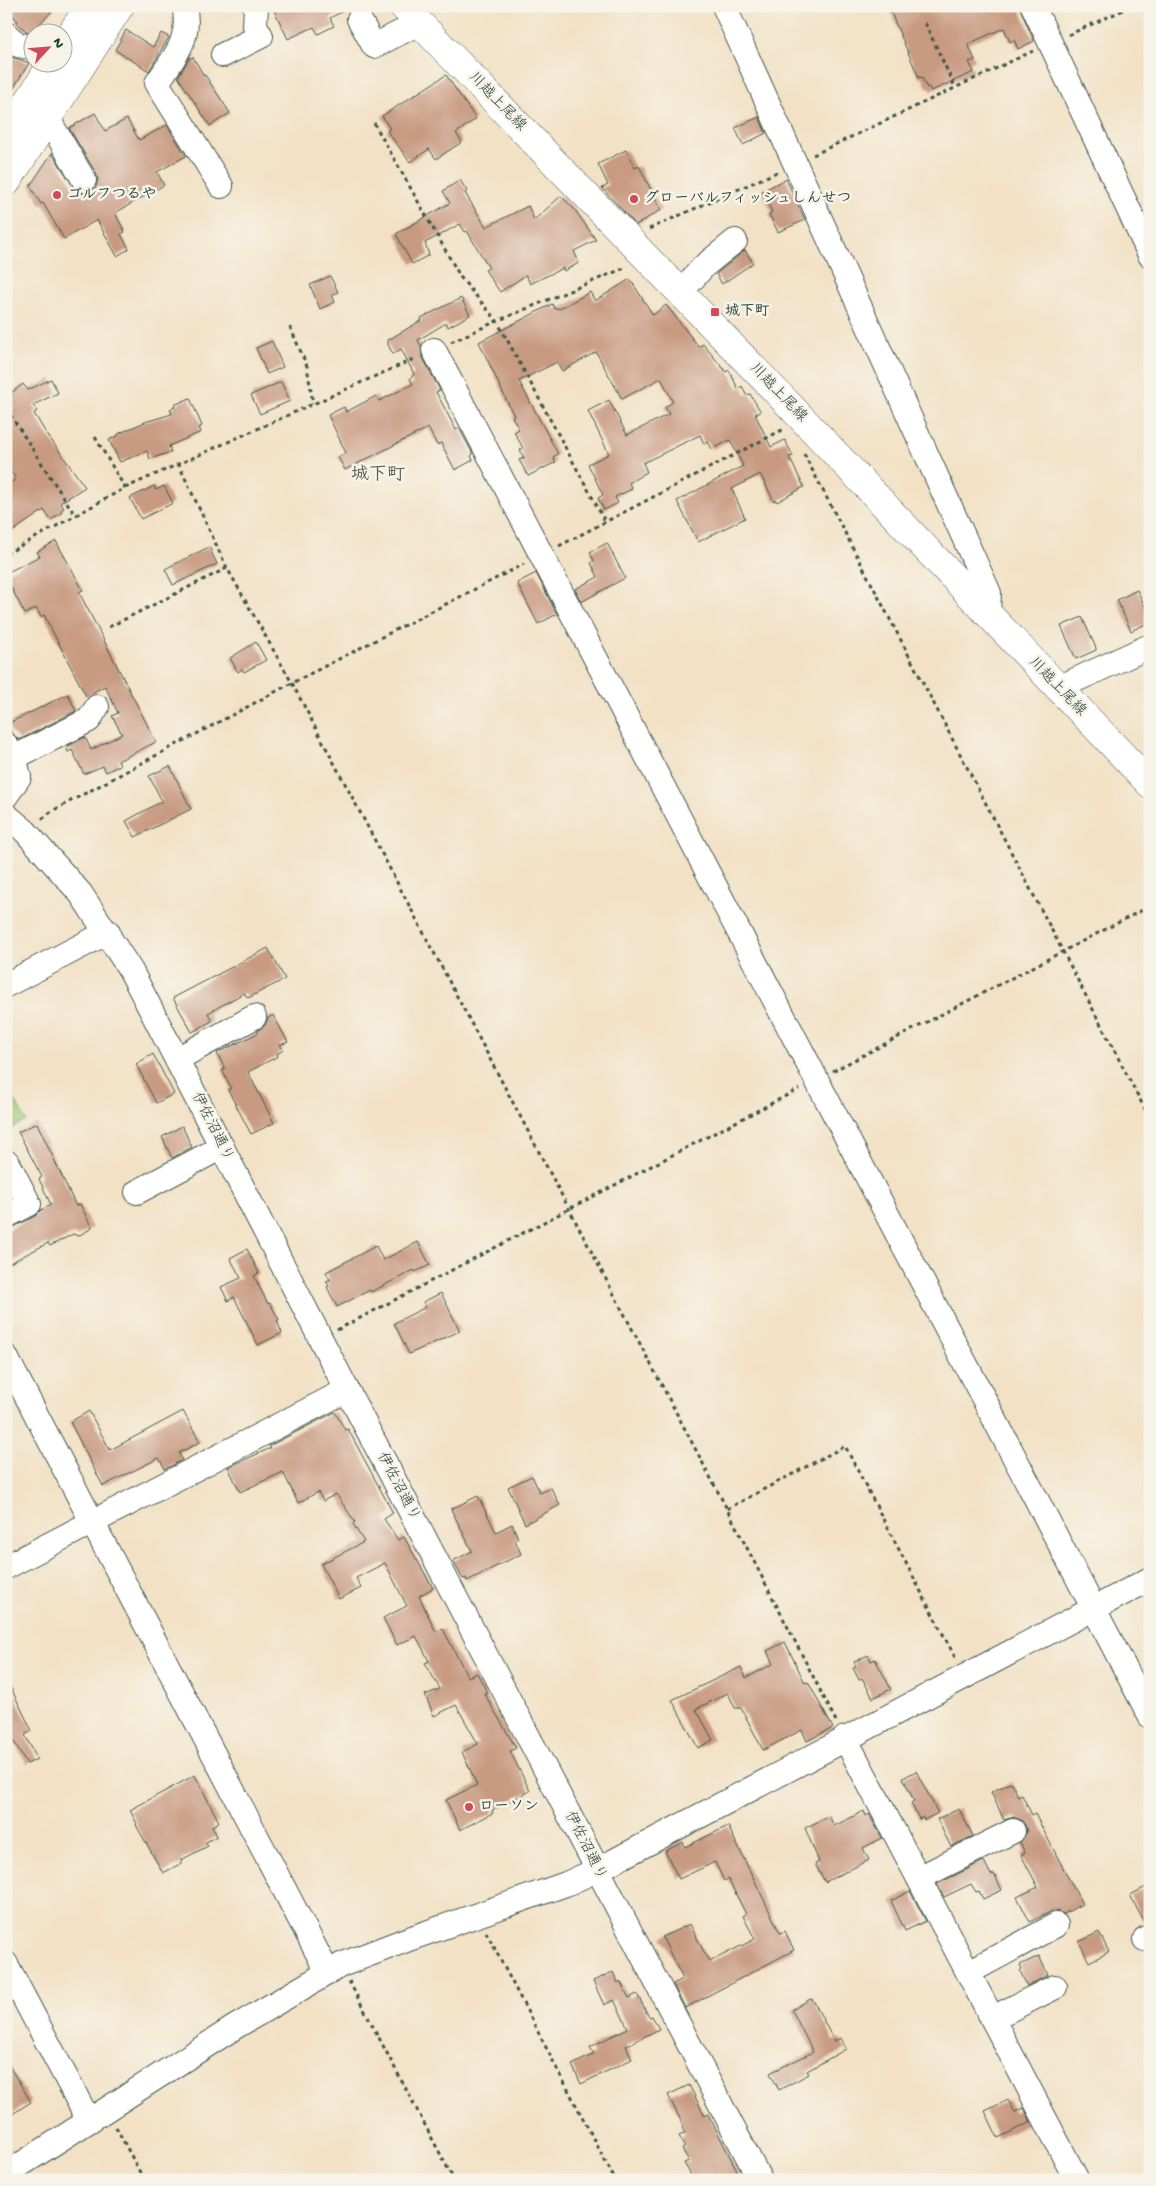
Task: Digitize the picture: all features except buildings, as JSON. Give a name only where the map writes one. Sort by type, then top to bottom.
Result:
[{"type":"main road","points":[[72,32],[89,6]]},
{"type":"main road","points":[[6,183],[120,6]]},
{"type":"main road","name":"川越上尾線","points":[[411,14],[641,250],[1150,784]]},
{"type":"main road","points":[[6,136],[47,72]]},
{"type":"street","points":[[184,6],[186,25],[183,43],[158,83],[221,186]]},
{"type":"street","points":[[223,55],[261,36],[255,26],[256,6]]},
{"type":"street","points":[[724,6],[989,592],[988,614]]},
{"type":"street","points":[[1033,6],[1150,255]]},
{"type":"street","points":[[359,18],[374,46],[411,14]]},
{"type":"street","points":[[6,34],[18,45],[22,46]]},
{"type":"street","points":[[48,119],[84,180]]},
{"type":"street","points":[[681,292],[704,266],[735,241]]},
{"type":"street","points":[[434,350],[1150,1716]]},
{"type":"street","points":[[1058,688],[1150,646]]},
{"type":"street","points":[[6,796],[19,777],[10,751],[89,720],[97,707]]},
{"type":"street","name":"伊佐沼通り","points":[[6,815],[25,831],[81,894],[108,932],[131,971],[347,1390],[760,2180]]},
{"type":"street","points":[[6,985],[108,932]]},
{"type":"street","points":[[177,1059],[254,1017]]},
{"type":"street","points":[[137,1192],[222,1147]]},
{"type":"street","points":[[6,1216],[29,1204],[8,1163]]},
{"type":"street","points":[[6,1357],[91,1523],[334,1969]]},
{"type":"street","points":[[6,1567],[347,1390]]},
{"type":"street","points":[[6,2174],[235,2027],[334,1969],[476,1914],[566,1884],[597,1870],[1150,1579]]},
{"type":"street","points":[[845,1738],[1077,2180]]},
{"type":"street","points":[[919,1878],[1013,1831]]},
{"type":"street","points":[[969,1972],[1056,1925]]},
{"type":"street","points":[[6,1964],[98,2115]]},
{"type":"street","points":[[993,2018],[1055,1987]]},
{"type":"path","points":[[6,554],[125,488],[497,321],[641,250],[652,227],[794,164],[1049,43],[1132,6]]},
{"type":"path","points":[[925,23],[955,87]]},
{"type":"path","points":[[374,123],[460,278],[497,321],[605,521]]},
{"type":"path","points":[[290,327],[307,366],[313,404]]},
{"type":"path","points":[[6,408],[75,515]]},
{"type":"path","points":[[25,831],[52,812],[292,683],[790,427],[794,410]]},
{"type":"path","points":[[96,436],[125,488]]},
{"type":"path","points":[[803,454],[1150,1119]]},
{"type":"path","points":[[178,463],[227,568],[292,683],[727,1509],[845,1738]]},
{"type":"path","points":[[109,627],[227,568]]},
{"type":"path","points":[[321,1339],[1150,906]]},
{"type":"path","points":[[727,1509],[845,1446],[966,1677]]},
{"type":"path","points":[[476,1914],[615,2180]]},
{"type":"path","points":[[334,1969],[454,2180]]},
{"type":"path","points":[[98,2115],[144,2180]]},
{"type":"green space","points":[[6,1084],[26,1121],[6,1131]]},
{"type":"place","name":"ゴルフつるや","points":[[57,195]]},
{"type":"place","name":"グローバルフィッシュしんせつ","points":[[634,199]]},
{"type":"place","name":"城下町","points":[[715,312]]},
{"type":"place","name":"ローソン","points":[[469,1807]]},
{"type":"district","name":"城下町","points":[[378,475]]}]
